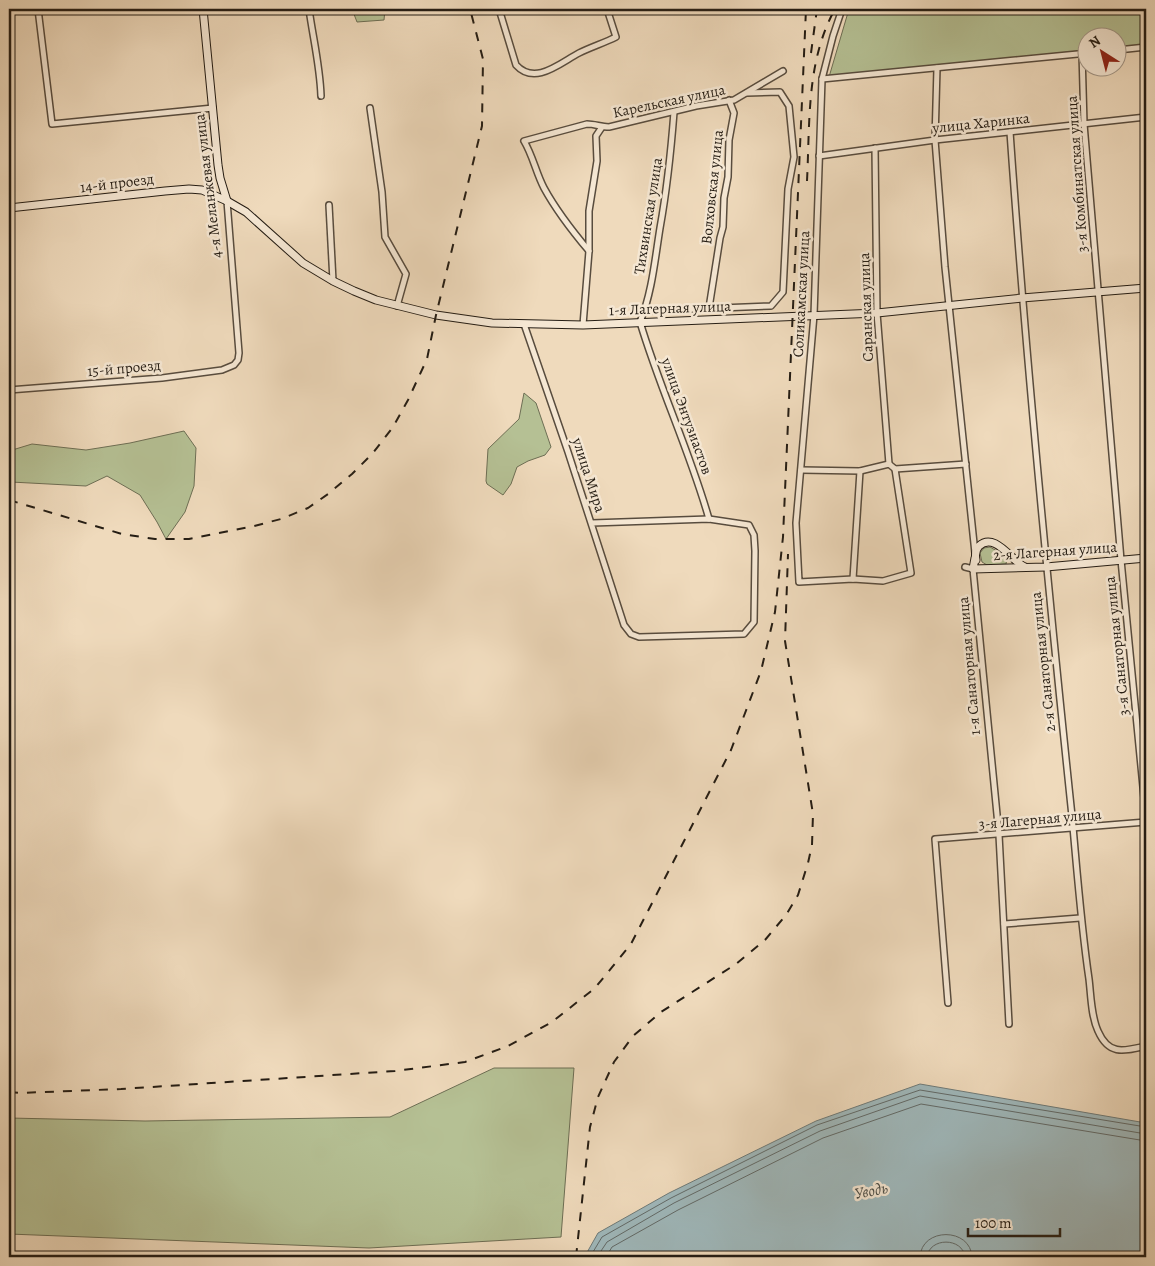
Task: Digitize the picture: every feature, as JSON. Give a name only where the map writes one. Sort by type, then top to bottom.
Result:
[{"type":"main road","name":"4-я Меланжевая улица","points":[[203,9],[220,178],[227,201]]},
{"type":"main road","name":"14-й проезд","points":[[9,208],[189,189],[202,190],[227,201]]},
{"type":"main road","name":"1-я Лагерная улица","points":[[227,201],[246,212],[303,263],[333,281],[376,300],[397,306],[492,323],[583,325],[876,314],[1022,298],[1146,288]]},
{"type":"main road","points":[[988,569],[979,566],[975,553],[980,545],[992,542],[1008,552],[1018,564],[1026,567]]},
{"type":"main road","name":"1-я Санаторная улица","points":[[973,569],[975,558]]},
{"type":"main road","name":"2-я Лагерная улица","points":[[973,569],[1046,567],[1146,558]]},
{"type":"street","points":[[38,9],[52,124],[213,108]]},
{"type":"street","points":[[309,9],[312,35],[317,53],[321,96]]},
{"type":"street","points":[[499,9],[516,65],[522,72],[531,74],[554,69],[579,53],[616,37],[607,9]]},
{"type":"street","name":"Соликамская улица","points":[[842,9],[822,79],[814,315],[796,523],[799,582],[853,579]]},
{"type":"street","points":[[1128,49],[1146,47]]},
{"type":"street","points":[[822,79],[1078,54]]},
{"type":"street","name":"1-я Санаторная улица","points":[[937,68],[935,140],[975,558]]},
{"type":"street","name":"Карельская улица","points":[[589,251],[543,186],[524,141],[587,124],[609,127],[696,106],[734,100],[783,71]]},
{"type":"street","name":"3-я Комбинатская улица","points":[[1085,78],[1084,124],[1098,292]]},
{"type":"street","points":[[645,311],[771,306],[783,292],[788,189],[794,157],[789,106],[780,92],[746,93]]},
{"type":"street","name":"Волховская улица","points":[[710,308],[723,227],[724,198],[728,177],[729,140],[734,113],[729,100]]},
{"type":"street","points":[[370,108],[382,192],[385,237],[406,274],[397,306]]},
{"type":"street","name":"Тихвинская улица","points":[[640,322],[645,311],[663,216],[674,112]]},
{"type":"street","name":"улица Харинка","points":[[819,156],[935,140],[1146,117]]},
{"type":"street","points":[[583,325],[589,251],[589,212],[597,161],[596,136],[602,127]]},
{"type":"street","name":"2-я Санаторная улица","points":[[1010,132],[1022,298],[1046,567],[1073,830],[1080,918],[1095,1023],[1102,1039],[1108,1046],[1124,1051],[1146,1046]]},
{"type":"street","name":"Саранская улица","points":[[875,148],[876,314],[889,464]]},
{"type":"street","name":"4-я Меланжевая улица","points":[[227,201],[238,360]]},
{"type":"street","points":[[329,205],[333,281]]},
{"type":"street","name":"3-я Санаторная улица","points":[[1098,292],[1146,818]]},
{"type":"street","name":"улица Энтузиастов","points":[[640,322],[697,480],[709,519]]},
{"type":"street","name":"улица Мира","points":[[524,324],[592,523],[624,625],[631,634],[638,637],[744,634],[754,622],[754,535],[749,525],[709,519]]},
{"type":"street","name":"15-й проезд","points":[[9,390],[162,378],[208,372],[222,370],[234,365],[238,360]]},
{"type":"street","points":[[801,470],[860,471],[889,464],[895,469],[911,573],[883,580],[853,579],[860,471]]},
{"type":"street","points":[[895,469],[966,464]]},
{"type":"street","points":[[592,523],[709,519]]},
{"type":"street","name":"2-я Лагерная улица","points":[[965,567],[973,569]]},
{"type":"street","name":"1-я Санаторная улица","points":[[973,569],[999,835],[1009,1024]]},
{"type":"street","name":"3-я Лагерная улица","points":[[948,1003],[935,839],[1073,830],[1146,822]]},
{"type":"street","points":[[1004,924],[1080,918]]},
{"type":"green space","points":[[352,9],[385,9],[384,20],[357,22]]},
{"type":"green space","points":[[849,9],[1146,9],[1146,45],[1128,46],[1128,28],[1078,28],[1078,51],[829,77]]},
{"type":"green space","points":[[524,393],[536,403],[551,447],[545,455],[517,467],[511,484],[503,495],[487,484],[486,481],[488,449],[519,419]]},
{"type":"green space","points":[[184,431],[196,448],[194,486],[185,512],[166,539],[140,495],[107,476],[86,486],[11,482],[9,476],[9,451],[32,444],[86,450],[130,443]]},
{"type":"green space","points":[[990,547],[1004,555],[1007,559],[1006,564],[987,565],[982,562],[980,553],[984,548]]},
{"type":"green space","points":[[494,1068],[574,1068],[561,1237],[369,1248],[9,1234],[9,1118],[145,1121],[390,1117]]},
{"type":"water","name":"Уводь","points":[[920,1084],[1146,1123],[1146,1257],[962,1257],[945,1254],[930,1257],[578,1257],[585,1256],[598,1233],[669,1193],[816,1121]]},
{"type":"railway","points":[[9,500],[122,534],[155,539],[189,539],[281,519],[308,508],[352,474],[373,453],[393,427],[427,359],[482,126],[483,59],[470,9]]},
{"type":"railway","points":[[9,1092],[121,1089],[395,1071],[465,1062],[508,1046],[552,1022],[595,988],[631,944],[731,750],[761,671],[775,612],[783,537],[806,9]]},
{"type":"railway","points":[[811,53],[817,9]]},
{"type":"railway","points":[[807,181],[811,93],[814,71],[826,29],[835,9]]},
{"type":"railway","points":[[576,1257],[590,1127],[598,1097],[614,1062],[633,1036],[661,1012],[736,964],[765,940],[786,915],[798,895],[808,863],[812,845],[813,814],[785,641],[788,554]]}]
